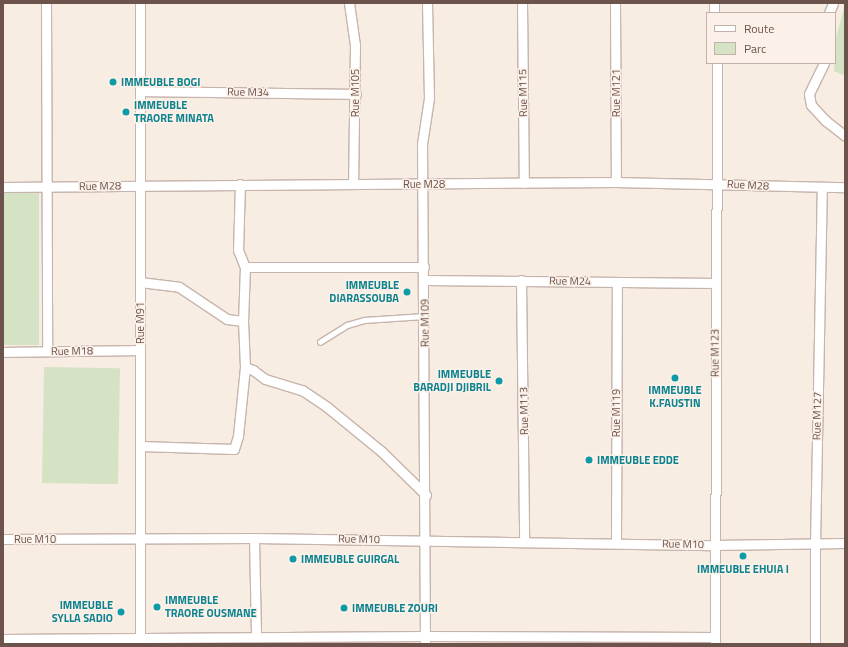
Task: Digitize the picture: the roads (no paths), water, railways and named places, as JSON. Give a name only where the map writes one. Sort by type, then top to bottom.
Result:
[{"type":"street","points":[[46,3],[47,351]]},
{"type":"street","name":"Rue M91","points":[[140,3],[140,641]]},
{"type":"street","name":"Rue M105","points":[[349,3],[355,46],[356,94],[353,183]]},
{"type":"street","name":"Rue M109","points":[[425,640],[426,495],[422,144],[429,98],[426,3]]},
{"type":"street","name":"Rue M115","points":[[522,3],[524,183]]},
{"type":"street","name":"Rue M121","points":[[615,3],[616,182]]},
{"type":"street","name":"Rue M123","points":[[715,640],[714,545],[717,64]]},
{"type":"street","points":[[824,64],[809,94],[811,105],[826,121],[845,136]]},
{"type":"street","name":"Rue M34","points":[[140,91],[356,94]]},
{"type":"street","name":"Rue M28","points":[[3,187],[616,182],[822,188],[845,187]]},
{"type":"street","points":[[140,446],[234,449],[238,436],[245,367],[243,321],[245,267],[238,250],[240,184]]},
{"type":"street","name":"Rue M127","points":[[815,644],[815,545],[822,188]]},
{"type":"street","points":[[245,267],[424,267]]},
{"type":"street","name":"Rue M24","points":[[424,280],[716,283]]},
{"type":"street","name":"Rue M113","points":[[521,280],[524,542]]},
{"type":"street","points":[[140,282],[179,287],[227,319],[243,321]]},
{"type":"street","name":"Rue M119","points":[[616,543],[617,282]]},
{"type":"street","name":"Rue M18","points":[[3,352],[140,350]]},
{"type":"street","points":[[245,367],[266,380],[302,390],[327,407],[381,451],[426,495]]},
{"type":"street","points":[[254,538],[256,636]]},
{"type":"street","name":"Rue M10","points":[[3,539],[254,538],[714,545],[815,545],[845,543]]},
{"type":"street","points":[[3,639],[140,641],[256,636],[425,640],[715,640]]},
{"type":"lane","points":[[320,342],[347,325],[364,320],[424,316]]},
{"type":"place","name":"IMMEUBLE BOGI","points":[[113,82]]},
{"type":"place","name":"IMMEUBLE TRAORE MINATA","points":[[126,112]]},
{"type":"place","name":"IMMEUBLE DIARASSOUBA","points":[[407,292]]},
{"type":"place","name":"IMMEUBLE K.FAUSTIN","points":[[675,378]]},
{"type":"place","name":"IMMEUBLE BARADJI DJIBRIL","points":[[499,381]]},
{"type":"place","name":"IMMEUBLE EDDE","points":[[589,460]]},
{"type":"place","name":"IMMEUBLE EHUIA I","points":[[743,556]]},
{"type":"place","name":"IMMEUBLE GUIRGAL","points":[[293,559]]},
{"type":"place","name":"IMMEUBLE TRAORE OUSMANE","points":[[157,607]]},
{"type":"place","name":"IMMEUBLE ZOURI","points":[[344,608]]},
{"type":"place","name":"IMMEUBLE SYLLA SADIO","points":[[121,612]]}]
